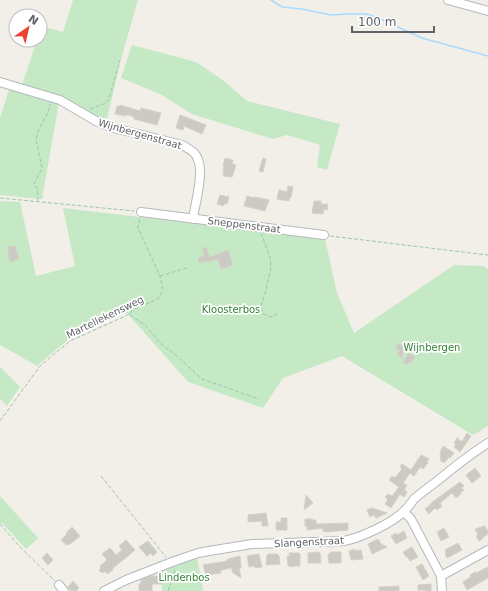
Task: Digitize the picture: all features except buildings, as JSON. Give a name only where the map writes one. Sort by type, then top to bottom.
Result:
[{"type":"street","points":[[448,0],[488,11]]},
{"type":"street","name":"Wijnbergenstraat","points":[[0,82],[60,100],[83,114],[110,127],[182,145],[190,149],[199,160],[200,167],[193,219]]},
{"type":"street","name":"Sneppenstraat","points":[[141,212],[324,235]]},
{"type":"street","name":"Slangenstraat","points":[[104,591],[126,580],[203,552],[252,544],[344,541],[353,539],[393,520],[404,512],[414,499],[472,453],[488,443]]},
{"type":"street","points":[[404,512],[411,519],[441,576],[442,591]]},
{"type":"street","points":[[441,576],[488,550]]},
{"type":"path","points":[[83,114],[90,109],[106,103],[109,100],[120,60]]},
{"type":"path","points":[[38,202],[37,188],[34,184],[42,168],[36,139],[39,129],[49,110],[52,97]]},
{"type":"path","points":[[0,198],[141,212]]},
{"type":"path","name":"Martellekensweg","points":[[0,421],[40,366],[70,341],[130,314],[132,310],[158,299],[163,290],[160,276],[138,228],[141,212]]},
{"type":"path","points":[[259,227],[270,257],[271,267],[266,294],[261,306],[263,314],[271,317],[277,314]]},
{"type":"path","points":[[324,235],[488,255]]},
{"type":"path","points":[[160,276],[187,268]]},
{"type":"path","points":[[130,314],[146,326],[160,343],[178,356],[202,379],[259,399]]},
{"type":"path","points":[[101,476],[166,557],[172,562],[175,569],[168,591]]},
{"type":"path","points":[[0,524],[21,548],[62,588]]},
{"type":"green space","points":[[73,0],[138,0],[121,59],[106,123],[22,85],[34,48],[48,48],[48,28],[63,32]]},
{"type":"green space","points":[[132,45],[196,62],[224,81],[247,101],[340,124],[327,170],[317,167],[320,145],[287,135],[273,139],[192,114],[160,94],[121,78]]},
{"type":"green space","points":[[10,87],[59,102],[42,199],[0,195],[0,118]]},
{"type":"green space","name":"Kloosterbos","points":[[0,201],[20,202],[36,276],[75,266],[63,208],[325,239],[337,293],[354,333],[454,265],[483,266],[488,269],[488,426],[473,435],[342,356],[283,378],[263,408],[188,382],[127,313],[78,331],[37,366],[0,345]]},
{"type":"green space","points":[[0,367],[20,387],[7,406],[0,399]]},
{"type":"green space","points":[[0,496],[38,538],[26,549],[2,523],[0,524]]},
{"type":"green space","name":"Lindenbos","points":[[197,557],[203,591],[162,591],[162,571]]},
{"type":"waterway","points":[[271,0],[282,7],[302,9],[331,15],[367,14],[422,38],[488,56]]},
{"type":"park label","name":"Wijnbergen","points":[[432,347]]}]
